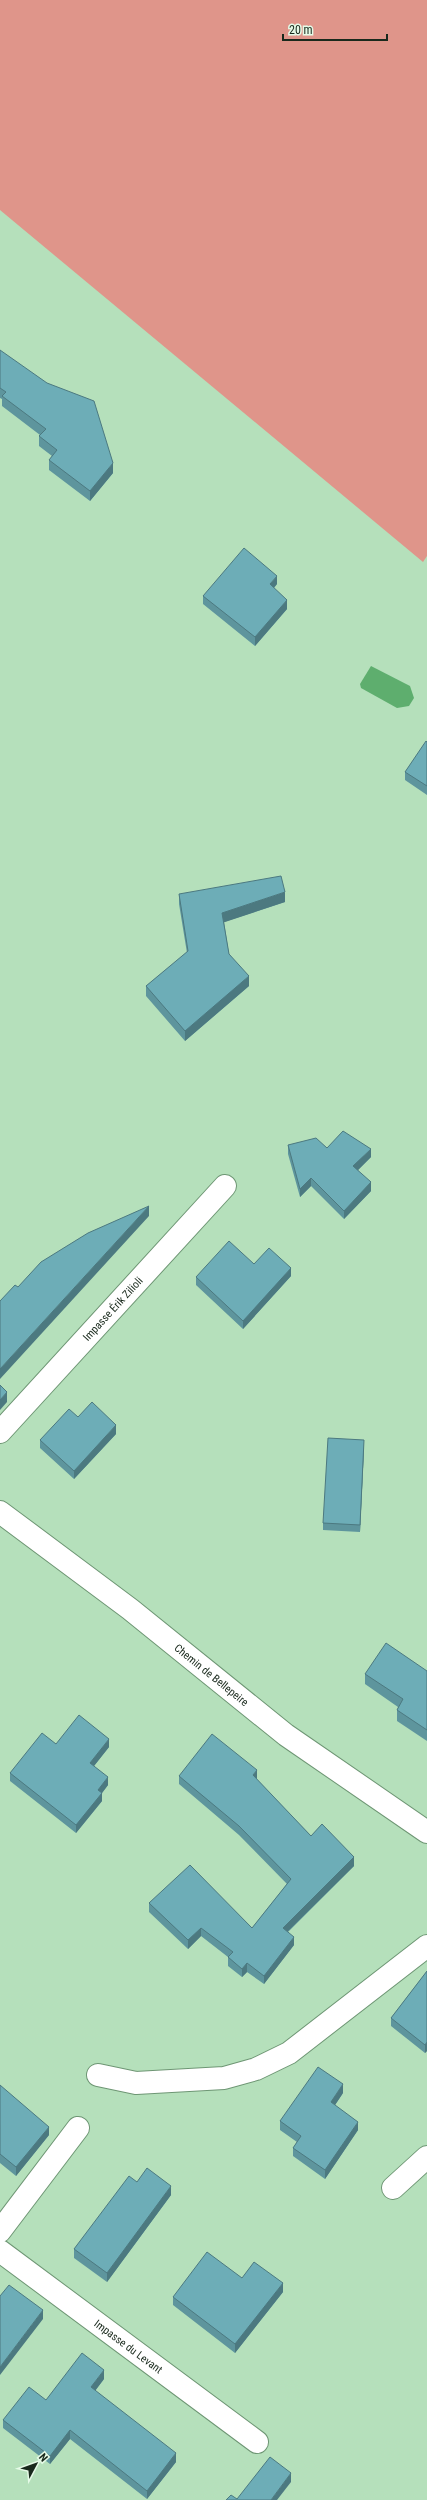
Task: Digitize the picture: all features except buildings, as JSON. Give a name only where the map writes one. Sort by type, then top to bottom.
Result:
[{"type":"street","name":"Impasse Érik Zilioli","points":[[0,1432],[225,1186]]},
{"type":"street","name":"Chemin de Bellepeire","points":[[0,1512],[130,1609],[286,1735],[427,1832]]},
{"type":"street","points":[[98,2075],[136,2083],[224,2078],[256,2069],[289,2053],[427,1946]]},
{"type":"street","points":[[0,2231],[78,2128]]},
{"type":"street","points":[[393,2188],[427,2157]]},
{"type":"street","name":"Impasse du Levant","points":[[0,2251],[258,2442]]},
{"type":"shaded area","points":[[0,0],[427,0],[427,556],[423,562],[0,210]]},
{"type":"shaded area","points":[[371,666],[410,686],[414,698],[409,706],[397,708],[361,688],[360,684]]}]
